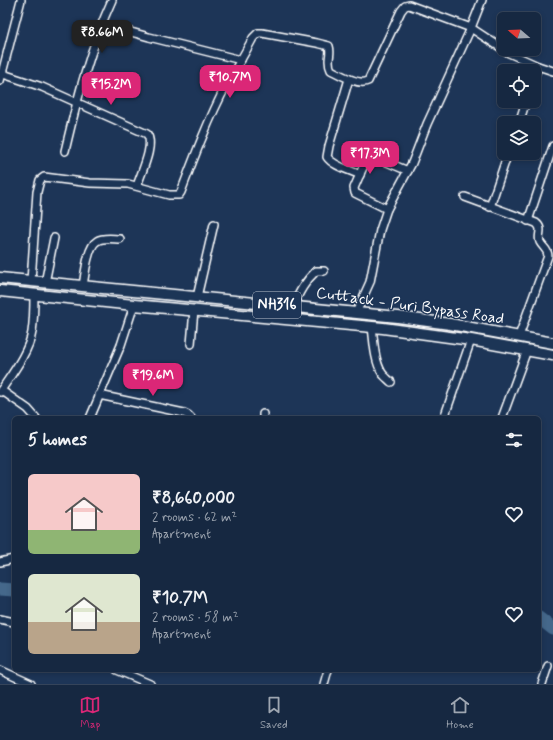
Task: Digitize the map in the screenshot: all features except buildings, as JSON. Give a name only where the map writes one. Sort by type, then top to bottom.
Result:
[{"type":"highway","name":"Cuttack - Puri Bypass Road","points":[[0,278],[356,312],[450,324],[553,343]]},
{"type":"highway","name":"Cuttack - Puri Bypass Road","points":[[0,291],[134,305],[372,326],[471,340],[553,355]]},
{"type":"street","points":[[0,81],[20,0]]},
{"type":"street","points":[[65,151],[77,102],[102,24],[112,0]]},
{"type":"street","points":[[356,312],[370,282],[380,230],[387,209],[408,170],[482,0]]},
{"type":"street","points":[[31,281],[37,192],[40,180],[44,177],[90,184],[128,184],[169,195],[179,195],[214,112],[253,38],[258,33],[329,46],[331,50],[328,65],[331,70],[359,82],[365,83],[368,81],[405,6],[409,5],[471,28],[509,53],[534,64]]},
{"type":"street","points":[[102,24],[241,60]]},
{"type":"street","points":[[541,67],[553,71]]},
{"type":"street","points":[[1,73],[42,87],[143,131],[150,138],[150,148],[137,186]]},
{"type":"street","points":[[350,78],[327,157],[334,163],[360,175]]},
{"type":"street","points":[[528,220],[553,146]]},
{"type":"street","points":[[387,209],[355,193],[354,188],[367,158],[372,156],[408,170]]},
{"type":"street","points":[[490,206],[506,160]]},
{"type":"street","points":[[465,197],[528,220],[539,226],[540,243],[547,249],[548,256],[519,336]]},
{"type":"street","points":[[197,298],[214,224]]},
{"type":"street","points":[[45,282],[54,238]]},
{"type":"street","points":[[83,286],[93,246],[97,241],[103,239],[120,239]]},
{"type":"street","points":[[293,306],[299,292],[306,282],[316,271],[324,271]]},
{"type":"street","points":[[34,294],[33,326],[30,342],[1,391],[28,409],[34,416]]},
{"type":"street","points":[[91,416],[121,345],[134,305]]},
{"type":"street","points":[[191,344],[194,310]]},
{"type":"street","points":[[372,326],[378,364],[382,373],[391,382]]},
{"type":"street","points":[[445,416],[471,340]]},
{"type":"street","points":[[503,416],[527,350]]},
{"type":"street","points":[[99,395],[184,413],[189,416]]},
{"type":"street","points":[[0,562],[12,560]]},
{"type":"street","points":[[0,619],[12,622]]},
{"type":"street","points":[[542,684],[548,666]]},
{"type":"street","points":[[0,670],[31,684]]},
{"type":"street","points":[[122,672],[150,684]]},
{"type":"street","points":[[324,684],[327,672]]},
{"type":"waterway","points":[[0,589],[12,590]]},
{"type":"waterway","points":[[541,620],[553,629]]}]
